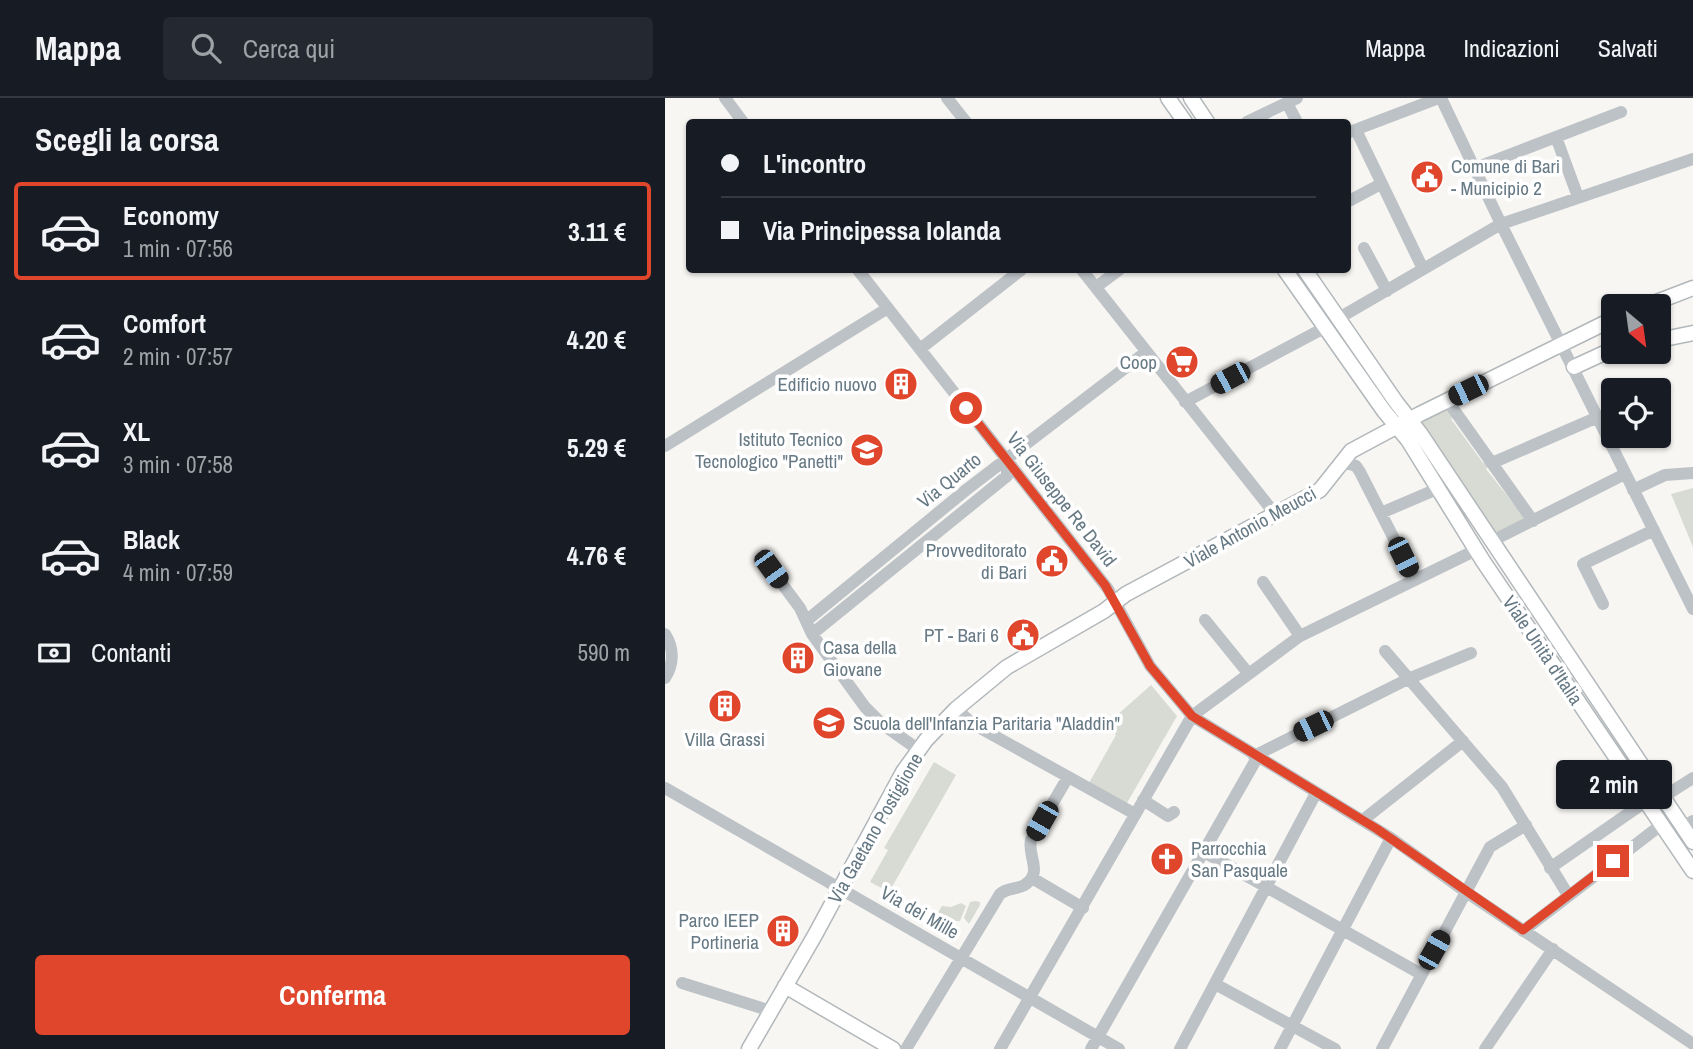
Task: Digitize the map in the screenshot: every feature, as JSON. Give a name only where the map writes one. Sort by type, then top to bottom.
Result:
[{"type":"main road","points":[[1168,98],[1183,119]]},
{"type":"main road","points":[[1191,98],[1205,119]]},
{"type":"main road","name":"Viale Unità d'Italia","points":[[1288,273],[1408,440],[1476,550],[1693,871]]},
{"type":"main road","name":"Viale Unità d'Italia","points":[[1307,273],[1396,402],[1411,419],[1663,797],[1688,824],[1693,842]]},
{"type":"main road","points":[[1671,296],[1693,288]]},
{"type":"main road","name":"Viale Antonio Meucci","points":[[1115,602],[1320,490],[1351,451],[1447,400],[1601,328]]},
{"type":"main road","points":[[1671,338],[1693,333]]},
{"type":"main road","points":[[1574,367],[1601,355]]},
{"type":"main road","name":"Via Gaetano Postiglione","points":[[749,1049],[891,792],[919,750],[956,709],[1007,667],[1115,602]]},
{"type":"main road","points":[[1525,622],[1531,615],[1541,612]]},
{"type":"main road","points":[[1604,741],[1620,731]]},
{"type":"main road","points":[[785,986],[893,1049]]},
{"type":"street","points":[[725,98],[741,119]]},
{"type":"street","points":[[947,98],[964,119]]},
{"type":"street","points":[[1423,270],[1352,132],[1440,98],[1693,609]]},
{"type":"street","points":[[1268,118],[1292,100],[1296,119]]},
{"type":"street","points":[[1475,168],[1621,112]]},
{"type":"street","points":[[1556,137],[1578,197]]},
{"type":"street","points":[[1339,318],[1501,224],[1693,159]]},
{"type":"street","points":[[1351,200],[1381,184]]},
{"type":"street","points":[[1364,248],[1387,290]]},
{"type":"street","name":"Via Giuseppe Re David","points":[[860,273],[1105,585],[1150,666],[1192,716],[1391,838],[1466,892],[1692,1042]]},
{"type":"street","points":[[920,349],[1017,273]]},
{"type":"street","points":[[1084,273],[1275,514]]},
{"type":"street","points":[[1096,287],[1115,273]]},
{"type":"street","points":[[665,446],[871,316],[888,308]]},
{"type":"street","points":[[1185,402],[1325,327]]},
{"type":"street","points":[[1007,460],[1146,352]]},
{"type":"street","points":[[1447,400],[1533,521]]},
{"type":"street","points":[[1492,463],[1598,417]]},
{"type":"street","name":"Via Quarto","points":[[806,621],[966,490],[1007,460]]},
{"type":"street","name":"Via Quarto","points":[[812,634],[1007,475],[1007,460]]},
{"type":"street","points":[[1338,468],[1347,463],[1356,467],[1415,579]]},
{"type":"street","points":[[1633,490],[1665,475],[1693,473]]},
{"type":"street","points":[[1492,541],[1625,474]]},
{"type":"street","points":[[1381,513],[1437,489]]},
{"type":"street","points":[[966,490],[975,502]]},
{"type":"street","points":[[1603,604],[1583,564],[1654,530]]},
{"type":"street","points":[[1000,1049],[1192,716],[1300,636],[1476,550]]},
{"type":"street","points":[[771,569],[800,608],[812,634],[870,713],[919,750]]},
{"type":"street","points":[[1263,582],[1300,636]]},
{"type":"street","points":[[1205,620],[1248,673]]},
{"type":"street","points":[[665,634],[671,649],[672,663],[665,678]]},
{"type":"street","points":[[1385,652],[1502,787],[1568,895]]},
{"type":"street","points":[[1091,1049],[1256,757],[1408,680],[1471,653]]},
{"type":"street","points":[[956,709],[973,724],[1135,814]]},
{"type":"street","points":[[1363,820],[1463,741]]},
{"type":"street","points":[[906,1049],[1000,894],[1004,890],[1026,884],[1032,878],[1035,869],[1029,846],[1031,840],[1068,777]]},
{"type":"street","points":[[1663,797],[1693,778]]},
{"type":"street","name":"Via dei Mille","points":[[665,788],[1119,1049]]},
{"type":"street","points":[[1180,1049],[1316,793]]},
{"type":"street","points":[[1143,800],[1168,816],[1174,812]]},
{"type":"street","points":[[1550,868],[1645,802]]},
{"type":"street","points":[[1381,1049],[1490,847],[1526,825]]},
{"type":"street","points":[[1523,930],[1661,825]]},
{"type":"street","points":[[1280,1049],[1391,838]]},
{"type":"street","points":[[1204,852],[1421,974]]},
{"type":"street","points":[[1032,878],[1083,908]]},
{"type":"street","points":[[1485,1049],[1553,949]]},
{"type":"street","points":[[682,983],[771,1011]]},
{"type":"street","points":[[1215,984],[1335,1049]]},
{"type":"shaded area","points":[[1445,409],[1454,417],[1451,419],[1483,463],[1486,461],[1489,466],[1486,469],[1524,517],[1499,534],[1492,532],[1420,422]]},
{"type":"shaded area","points":[[1693,488],[1693,547],[1671,494]]},
{"type":"shaded area","points":[[1151,685],[1177,716],[1127,803],[1089,783],[1116,735],[1107,724]]},
{"type":"shaded area","points":[[934,762],[956,775],[889,892],[870,882],[888,850],[884,848]]},
{"type":"shaded area","points":[[970,902],[980,902],[980,905],[969,924],[964,918]]},
{"type":"shaded area","points":[[961,903],[966,906],[960,921],[946,921],[943,931],[929,927],[942,906],[951,907]]},
{"type":"place","name":"Comune di Bari - Municipio 2","points":[[1427,177]]},
{"type":"place","name":"Coop","points":[[1182,362]]},
{"type":"place","name":"Edificio nuovo","points":[[901,384]]},
{"type":"place","name":"Istituto Tecnico Tecnologico \"Panetti\"","points":[[867,450]]},
{"type":"place","name":"Provveditorato di Bari","points":[[1052,561]]},
{"type":"place","name":"PT - Bari 6","points":[[1023,635]]},
{"type":"place","name":"Casa della Giovane","points":[[798,658]]},
{"type":"place","name":"Villa Grassi","points":[[725,706]]},
{"type":"place","name":"Scuola dell'Infanzia Paritaria \"Aladdin\"","points":[[829,723]]},
{"type":"place","name":"Parrocchia San Pasquale","points":[[1167,859]]},
{"type":"place","name":"Parco IEEP Portineria","points":[[783,931]]},
{"type":"route","points":[[966,408],[1108,589],[1150,666],[1192,716],[1391,838],[1523,930],[1613,861]]}]
